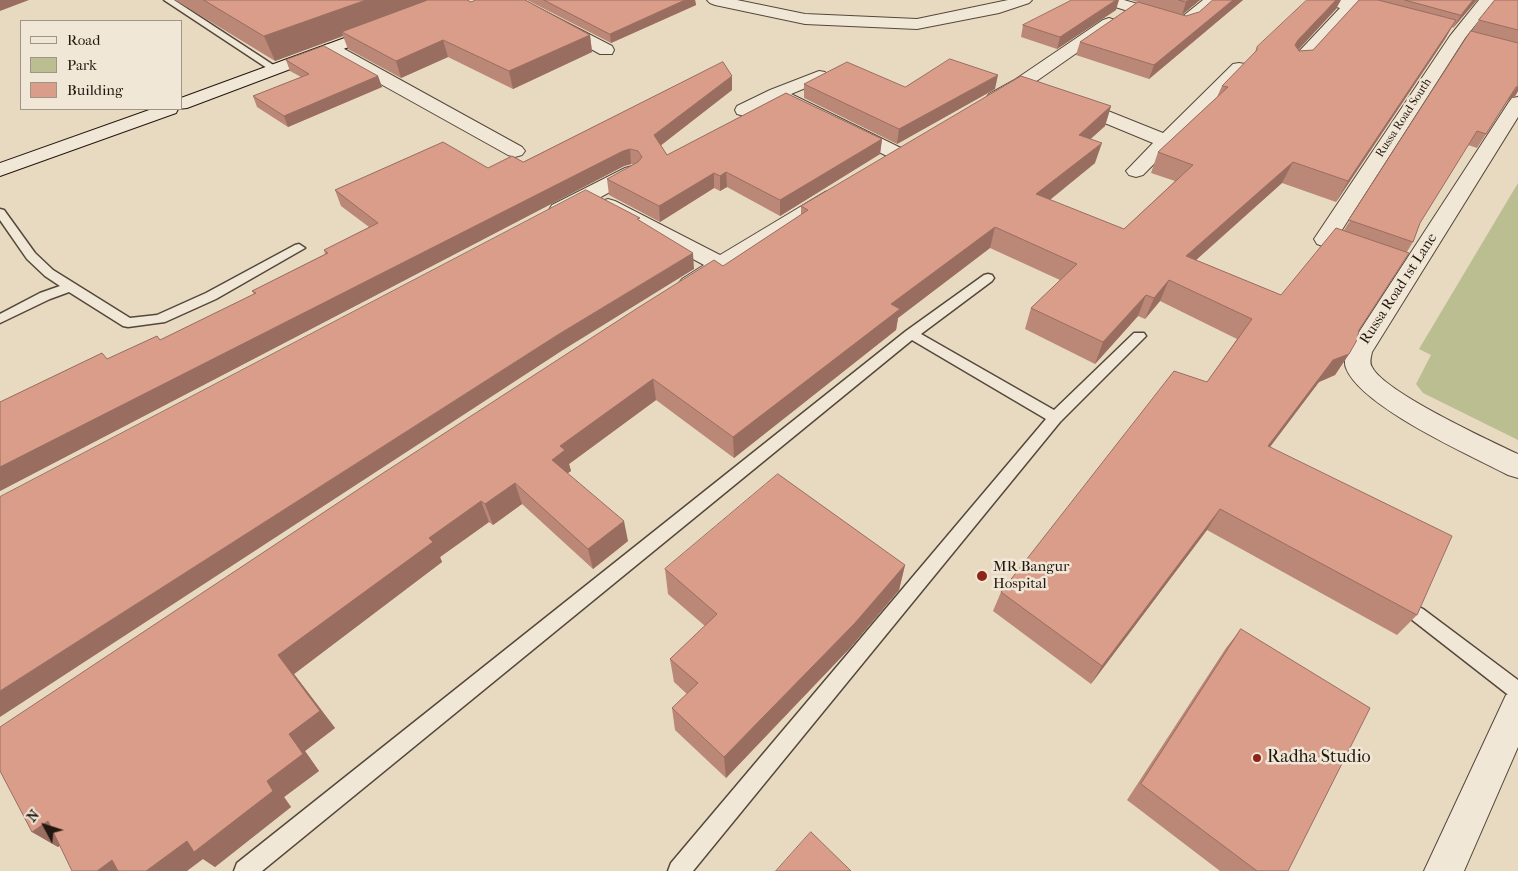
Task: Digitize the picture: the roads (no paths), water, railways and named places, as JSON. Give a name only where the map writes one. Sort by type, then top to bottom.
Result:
[{"type":"street","points":[[512,0],[606,50]]},
{"type":"street","points":[[715,0],[805,18],[917,24],[999,8],[1024,0]]},
{"type":"street","points":[[1107,0],[1181,22],[1187,21],[1212,0]]},
{"type":"street","points":[[1326,0],[1353,3],[1404,21]]},
{"type":"street","name":"Russa Road South","points":[[1397,265],[1325,239],[1458,36],[1487,0]]},
{"type":"street","points":[[1298,64],[1353,3]]},
{"type":"street","points":[[816,4],[858,11],[922,11]]},
{"type":"street","points":[[972,112],[1031,86],[1131,8]]},
{"type":"street","points":[[182,104],[331,49],[392,18],[260,58],[207,77]]},
{"type":"street","points":[[331,49],[514,151]]},
{"type":"street","points":[[1136,171],[1239,68]]},
{"type":"street","points":[[744,110],[819,76]]},
{"type":"street","points":[[776,94],[906,150],[875,169]]},
{"type":"street","points":[[1058,97],[1166,141]]},
{"type":"street","name":"Russa Road 1st Lane","points":[[1518,102],[1397,265],[1359,352],[1358,368],[1370,384],[1392,400],[1518,467]]},
{"type":"street","points":[[0,151],[116,110]]},
{"type":"street","points":[[0,170],[166,110]]},
{"type":"street","points":[[536,223],[632,172]]},
{"type":"street","points":[[672,296],[852,183]]},
{"type":"street","points":[[588,195],[721,265]]},
{"type":"street","points":[[1444,871],[1514,726]]},
{"type":"lane","points":[[168,0],[276,70]]},
{"type":"lane","points":[[0,212],[31,256],[49,273],[128,323],[160,319],[211,296],[299,248]]},
{"type":"lane","points":[[245,871],[911,334],[988,278]]},
{"type":"lane","points":[[0,318],[70,287]]},
{"type":"lane","points":[[911,334],[1055,418]]},
{"type":"lane","points":[[679,871],[1055,418],[1140,336]]},
{"type":"lane","points":[[1417,614],[1518,691]]},
{"type":"place","name":"MR Bangur Hospital","points":[[982,576]]},
{"type":"place","name":"Radha Studio","points":[[1257,758]]}]
